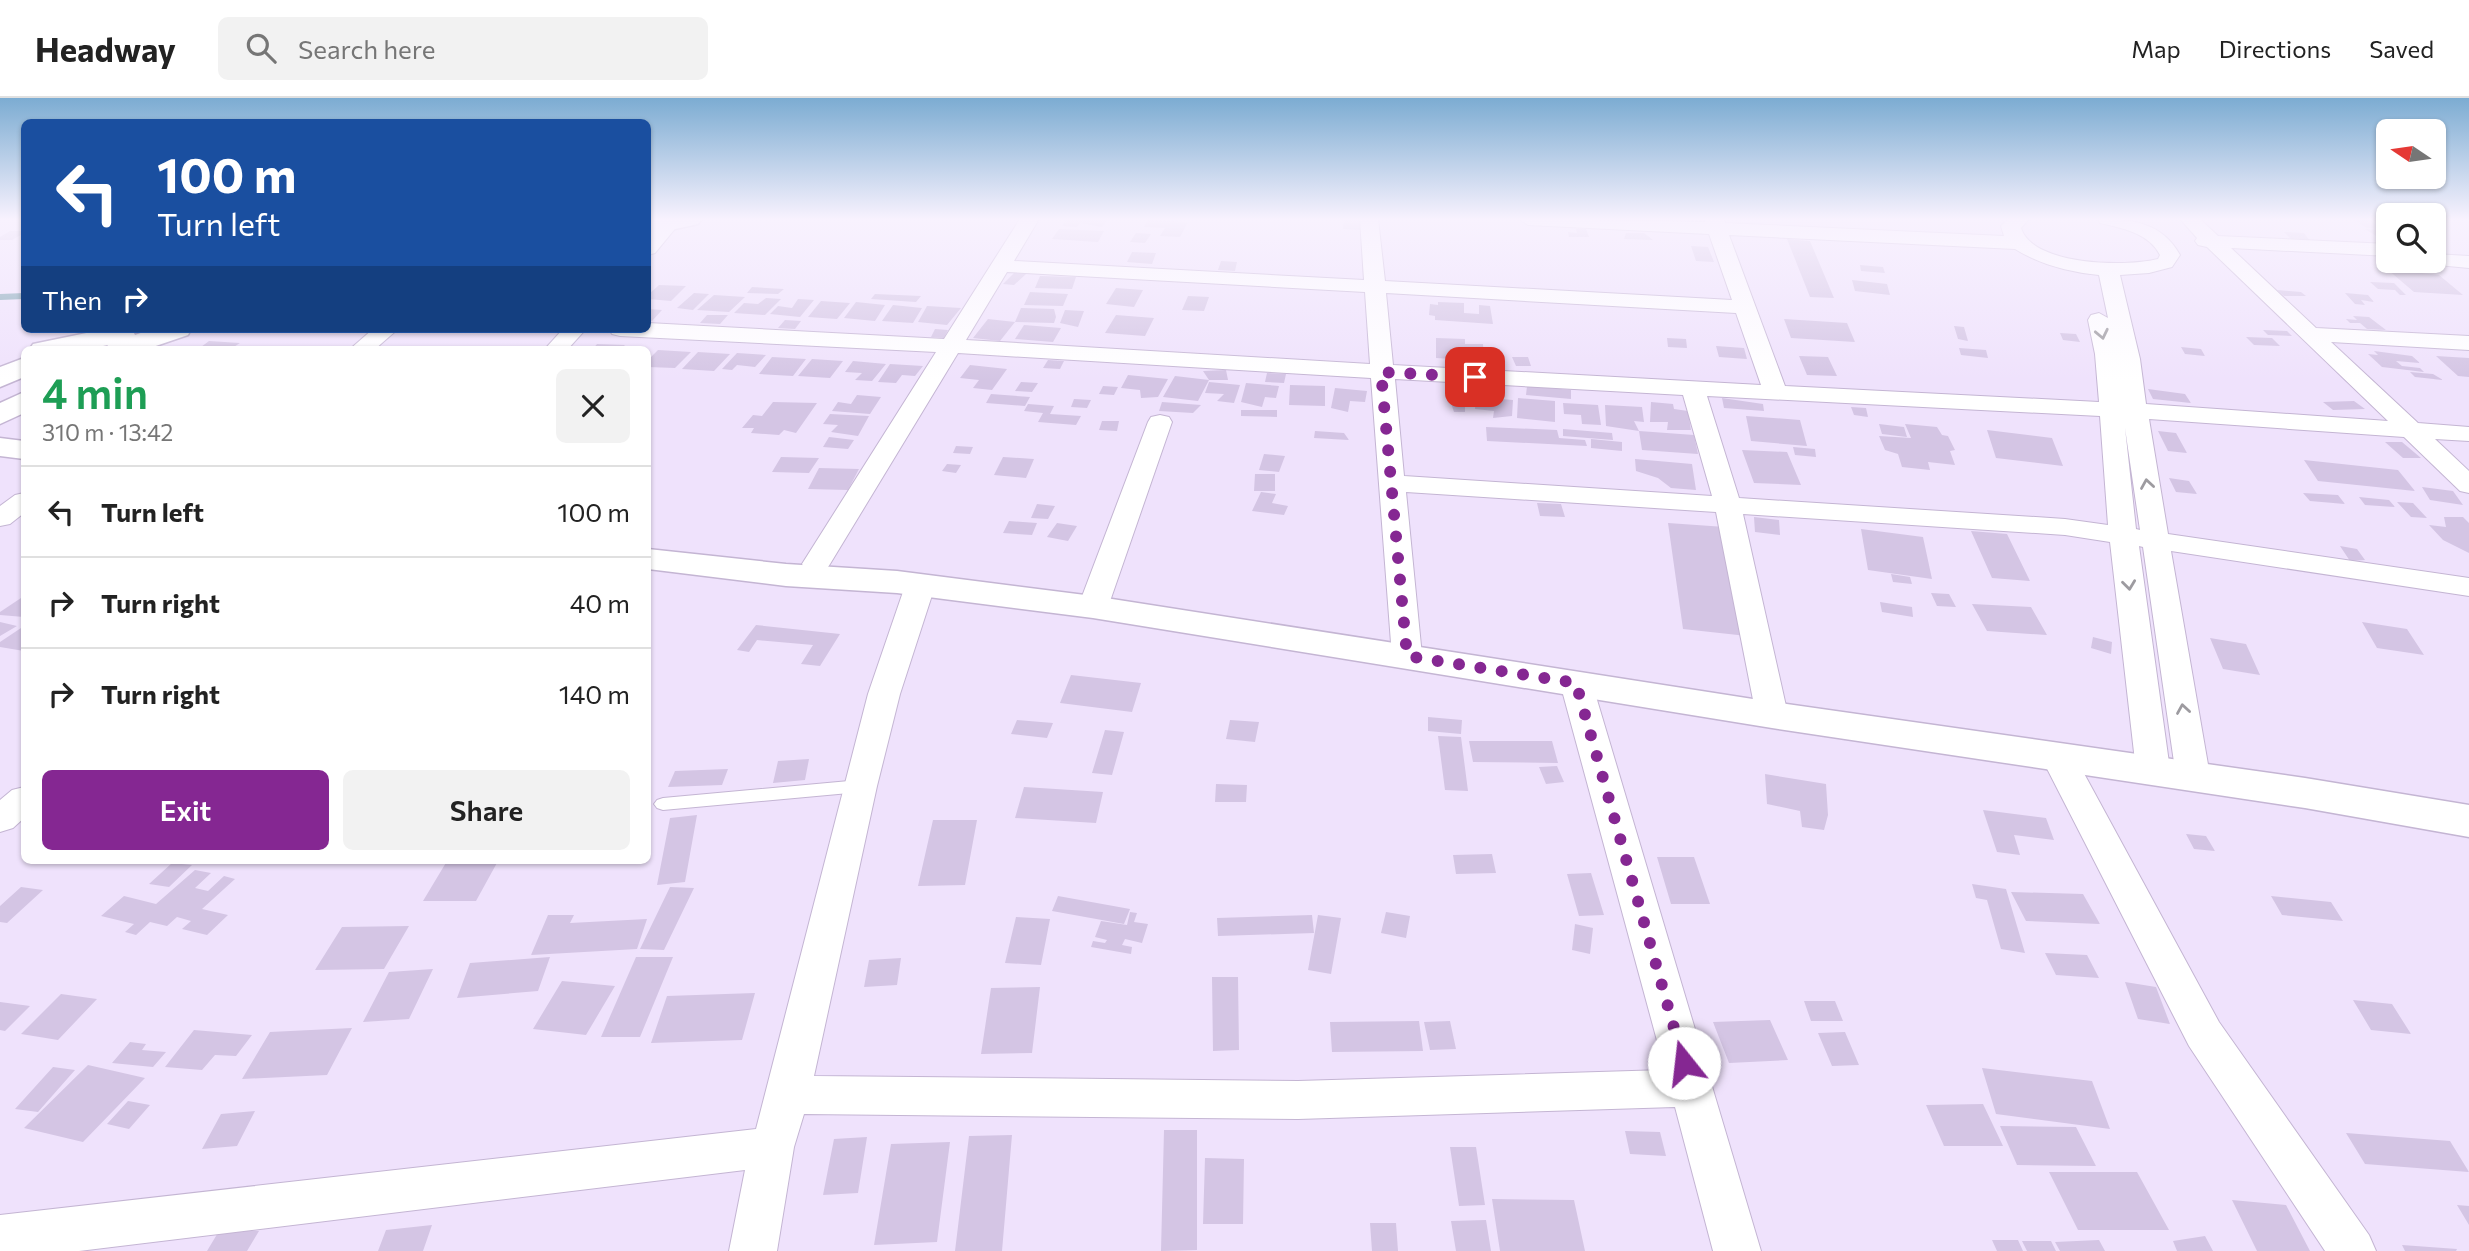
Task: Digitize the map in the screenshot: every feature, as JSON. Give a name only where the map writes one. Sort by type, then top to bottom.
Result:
[{"type":"main road","points":[[86,346],[155,333]]},
{"type":"main road","points":[[71,346],[127,338]]},
{"type":"main road","points":[[0,359],[21,355]]},
{"type":"main road","points":[[0,379],[21,368]]},
{"type":"main road","points":[[0,415],[21,403]]},
{"type":"main road","points":[[0,447],[21,450]]},
{"type":"main road","points":[[0,468],[21,471]]},
{"type":"main road","points":[[653,556],[816,564],[909,584]]},
{"type":"main road","points":[[653,556],[786,575],[909,584],[1093,607],[1772,715],[2057,755],[2469,821]]},
{"type":"street","points":[[816,564],[997,273]]},
{"type":"street","points":[[1122,273],[1745,307]]},
{"type":"street","points":[[1373,273],[1407,656]]},
{"type":"street","points":[[1733,273],[1775,392]]},
{"type":"street","points":[[2099,273],[2129,359],[2124,410],[2123,534],[2153,770]]},
{"type":"street","points":[[2247,273],[2469,485]]},
{"type":"street","points":[[651,331],[2124,410],[2469,434]]},
{"type":"street","points":[[365,346],[382,333]]},
{"type":"street","points":[[559,346],[571,333]]},
{"type":"street","points":[[2310,334],[2469,343]]},
{"type":"street","points":[[1693,388],[1728,505],[1772,715]]},
{"type":"street","points":[[2124,410],[2156,541],[2193,776]]},
{"type":"street","points":[[1093,607],[1160,422]]},
{"type":"street","points":[[1391,483],[2027,524],[2123,534],[2469,587]]},
{"type":"street","points":[[0,495],[21,499]]},
{"type":"street","points":[[0,518],[21,502]]},
{"type":"street","points":[[754,1251],[772,1147],[788,1095],[909,584]]},
{"type":"street","points":[[1576,683],[1737,1251]]},
{"type":"street","points":[[2057,755],[2204,1034],[2352,1251]]},
{"type":"street","points":[[0,819],[21,802]]},
{"type":"street","points":[[788,1095],[1298,1100],[1691,1088]]},
{"type":"street","points":[[0,1238],[772,1147]]},
{"type":"lane","points":[[663,804],[860,786]]},
{"type":"building","points":[[1014,273],[1026,274],[1014,285],[1003,284]]},
{"type":"building","points":[[1800,273],[1823,273],[1834,298],[1810,297]]},
{"type":"building","points":[[2392,273],[2439,275],[2463,295],[2414,292]]},
{"type":"building","points":[[1040,276],[1076,277],[1072,289],[1035,288]]},
{"type":"building","points":[[1852,280],[1887,284],[1890,295],[1855,291]]},
{"type":"building","points":[[2370,282],[2394,283],[2406,295],[2400,295],[2395,290],[2378,289]]},
{"type":"building","points":[[659,285],[686,286],[671,301],[651,299],[651,292]]},
{"type":"building","points":[[752,287],[784,289],[778,294],[747,293]]},
{"type":"building","points":[[1116,288],[1143,290],[1134,307],[1106,304]]},
{"type":"building","points":[[2277,290],[2301,292],[2306,296],[2284,296]]},
{"type":"building","points":[[1030,292],[1068,294],[1063,306],[1024,305]]},
{"type":"building","points":[[694,293],[709,294],[693,310],[677,308]]},
{"type":"building","points":[[2345,293],[2368,295],[2374,302],[2361,300],[2365,305],[2355,304]]},
{"type":"building","points":[[875,294],[921,296],[916,302],[871,299]]},
{"type":"building","points":[[714,295],[745,297],[729,312],[697,310]]},
{"type":"building","points":[[1188,296],[1209,297],[1204,311],[1182,310]]},
{"type":"building","points":[[766,298],[781,299],[765,315],[734,313],[744,303],[758,304]]},
{"type":"building","points":[[798,299],[814,300],[800,317],[770,314],[778,306],[792,308]]},
{"type":"building","points":[[821,301],[850,303],[837,319],[808,317]]},
{"type":"building","points":[[856,302],[885,305],[875,321],[844,318]]},
{"type":"building","points":[[1438,302],[1464,303],[1464,313],[1479,314],[1479,305],[1490,306],[1493,324],[1435,320],[1435,316],[1429,315],[1430,304],[1438,305]]},
{"type":"building","points":[[893,305],[922,308],[913,323],[882,321]]},
{"type":"building","points":[[927,306],[961,308],[947,325],[918,322]]},
{"type":"building","points":[[1021,308],[1054,309],[1054,323],[1015,322]]},
{"type":"building","points":[[651,309],[662,310],[652,321]]},
{"type":"building","points":[[1065,310],[1084,311],[1078,327],[1060,323]]},
{"type":"building","points":[[707,315],[728,315],[720,324],[700,323]]},
{"type":"building","points":[[1116,315],[1154,318],[1145,336],[1105,333]]},
{"type":"building","points":[[2353,316],[2369,317],[2386,330],[2367,329],[2360,323],[2350,323],[2346,319],[2357,320]]},
{"type":"building","points":[[988,319],[1015,322],[1000,341],[973,338]]},
{"type":"building","points":[[1784,319],[1847,323],[1855,342],[1791,338]]},
{"type":"building","points":[[785,320],[801,321],[795,329],[778,328]]},
{"type":"building","points":[[1024,325],[1061,328],[1053,342],[1015,339]]},
{"type":"building","points":[[1954,326],[1964,327],[1968,341],[1958,339]]},
{"type":"building","points":[[935,329],[948,330],[944,338],[931,337]]},
{"type":"building","points":[[2263,330],[2287,331],[2292,336],[2268,335]]},
{"type":"building","points":[[2060,333],[2076,334],[2080,342],[2063,340]]},
{"type":"building","points":[[2246,337],[2272,338],[2280,346],[2254,345]]},
{"type":"building","points":[[1436,338],[1465,339],[1465,344],[1483,344],[1484,361],[1436,358]]},
{"type":"building","points":[[1667,338],[1686,339],[1687,348],[1668,347]]},
{"type":"building","points":[[209,341],[240,343],[235,346],[202,346]]},
{"type":"building","points":[[597,344],[625,345],[624,346],[595,346]]},
{"type":"building","points":[[1716,346],[1744,348],[1747,359],[1719,357]]},
{"type":"building","points":[[2181,347],[2201,349],[2205,356],[2185,354]]},
{"type":"building","points":[[1959,348],[1986,350],[1988,358],[1961,355]]},
{"type":"building","points":[[658,350],[691,352],[675,368],[651,367],[651,357]]},
{"type":"building","points":[[2374,351],[2412,356],[2420,363],[2396,361],[2402,366],[2420,368],[2424,372],[2382,367],[2368,354],[2378,355]]},
{"type":"building","points":[[698,352],[730,354],[714,371],[682,369]]},
{"type":"building","points":[[737,353],[766,355],[755,367],[737,365],[732,370],[722,369]]},
{"type":"building","points":[[1799,356],[1828,357],[1837,376],[1807,375]]},
{"type":"building","points":[[2436,356],[2469,358],[2469,377],[2458,376]]},
{"type":"building","points":[[772,357],[806,359],[793,376],[759,374]]},
{"type":"building","points":[[1512,357],[1528,357],[1531,366],[1516,366]]},
{"type":"building","points":[[812,359],[843,361],[830,378],[798,376]]},
{"type":"building","points":[[1048,360],[1064,361],[1060,369],[1043,368]]},
{"type":"building","points":[[853,361],[886,364],[872,381],[855,380],[862,373],[845,372]]},
{"type":"building","points":[[890,364],[923,366],[915,376],[902,375],[896,383],[878,382]]},
{"type":"building","points":[[970,365],[1007,369],[992,390],[973,388],[979,380],[960,378]]},
{"type":"building","points":[[1226,370],[1228,380],[1209,380],[1203,371]]},
{"type":"building","points":[[2410,372],[2433,374],[2443,380],[2415,377]]},
{"type":"building","points":[[1267,373],[1286,374],[1284,383],[1265,382]]},
{"type":"building","points":[[1128,375],[1168,379],[1158,397],[1141,398],[1140,390],[1121,388]]},
{"type":"building","points":[[1175,376],[1209,380],[1198,401],[1163,397]]},
{"type":"building","points":[[1021,382],[1038,383],[1032,392],[1015,391]]},
{"type":"building","points":[[1209,382],[1240,385],[1234,403],[1217,401],[1224,394],[1205,393]]},
{"type":"building","points":[[1246,383],[1279,386],[1276,398],[1265,397],[1262,407],[1241,402]]},
{"type":"building","points":[[1290,385],[1325,386],[1325,406],[1289,405]]},
{"type":"building","points":[[1103,386],[1118,387],[1114,395],[1099,394]]},
{"type":"building","points":[[1527,386],[1571,390],[1571,399],[1526,395]]},
{"type":"building","points":[[1335,388],[1367,391],[1365,402],[1350,401],[1348,412],[1331,408]]},
{"type":"building","points":[[2148,389],[2185,394],[2191,403],[2153,399]]},
{"type":"building","points":[[991,394],[1030,397],[1025,406],[986,403]]},
{"type":"building","points":[[857,395],[881,397],[870,414],[832,411],[838,402],[851,404]]},
{"type":"building","points":[[1449,397],[1465,399],[1465,412],[1454,412]]},
{"type":"building","points":[[1476,397],[1513,400],[1512,416],[1493,418],[1494,411],[1475,409]]},
{"type":"building","points":[[1518,398],[1555,401],[1555,422],[1517,418]]},
{"type":"building","points":[[1722,398],[1763,404],[1764,411],[1724,408]]},
{"type":"building","points":[[1074,399],[1091,400],[1087,408],[1071,407]]},
{"type":"building","points":[[2354,401],[2365,409],[2333,410],[2323,402]]},
{"type":"building","points":[[773,402],[817,403],[796,433],[784,430],[779,435],[751,433],[754,428],[742,428],[753,415],[762,416]]},
{"type":"building","points":[[1162,402],[1201,405],[1193,413],[1159,411]]},
{"type":"building","points":[[1651,402],[1673,404],[1674,409],[1688,411],[1691,430],[1667,430],[1668,422],[1650,422]]},
{"type":"building","points":[[1563,403],[1598,405],[1601,425],[1582,424],[1581,415],[1564,414]]},
{"type":"building","points":[[1028,404],[1054,406],[1050,414],[1081,416],[1076,425],[1038,422],[1043,413],[1024,411]]},
{"type":"building","points":[[1605,405],[1642,407],[1644,422],[1634,421],[1639,431],[1606,426]]},
{"type":"building","points":[[1851,407],[1866,408],[1868,417],[1854,415]]},
{"type":"building","points":[[1241,410],[1277,410],[1277,417],[1241,416]]},
{"type":"building","points":[[830,414],[869,416],[858,436],[831,432],[838,425],[823,424]]},
{"type":"building","points":[[1746,416],[1800,420],[1807,446],[1751,441]]},
{"type":"building","points":[[1102,421],[1119,421],[1117,431],[1099,430]]},
{"type":"building","points":[[1879,424],[1904,427],[1907,437],[1882,434]]},
{"type":"building","points":[[1905,424],[1937,427],[1942,435],[1948,436],[1955,450],[1950,451],[1955,465],[1928,462],[1930,470],[1902,467],[1898,454],[1885,450],[1879,436],[1911,438]]},
{"type":"building","points":[[1486,427],[1557,430],[1559,438],[1585,440],[1587,446],[1487,441]]},
{"type":"building","points":[[1563,429],[1612,433],[1613,440],[1563,436]]},
{"type":"building","points":[[1987,430],[2052,438],[2063,466],[1996,458]]},
{"type":"building","points":[[1315,431],[1344,433],[1349,440],[1314,438]]},
{"type":"building","points":[[1639,431],[1694,435],[1698,454],[1642,450]]},
{"type":"building","points":[[2158,431],[2176,433],[2187,453],[2168,451]]},
{"type":"building","points":[[829,437],[854,440],[848,449],[823,447]]},
{"type":"building","points":[[1591,439],[1622,442],[1622,451],[1591,448]]},
{"type":"building","points":[[2385,442],[2402,442],[2421,458],[2403,458]]},
{"type":"building","points":[[956,446],[973,447],[970,454],[953,453]]},
{"type":"building","points":[[1793,447],[1815,449],[1816,457],[1795,455]]},
{"type":"building","points":[[1742,450],[1787,452],[1801,485],[1754,483]]},
{"type":"building","points":[[1264,454],[1285,456],[1279,472],[1259,470]]},
{"type":"building","points":[[781,457],[819,458],[809,473],[772,472]]},
{"type":"building","points":[[1003,457],[1034,459],[1026,478],[994,475]]},
{"type":"building","points":[[1635,459],[1692,464],[1696,490],[1671,488],[1658,478],[1636,471]]},
{"type":"building","points":[[2304,460],[2398,470],[2415,491],[2318,481]]},
{"type":"building","points":[[947,464],[961,465],[956,473],[942,471]]},
{"type":"building","points":[[819,468],[859,469],[848,490],[808,489]]},
{"type":"building","points":[[1255,474],[1275,474],[1275,491],[1254,491]]},
{"type":"building","points":[[2169,478],[2189,481],[2197,494],[2176,492]]},
{"type":"building","points":[[2422,487],[2453,491],[2463,505],[2430,500]]},
{"type":"building","points":[[1261,492],[1276,494],[1272,503],[1288,506],[1284,515],[1252,511]]},
{"type":"building","points":[[2303,493],[2338,495],[2345,504],[2310,501]]},
{"type":"building","points":[[2359,497],[2389,500],[2395,507],[2365,505]]},
{"type":"building","points":[[2397,502],[2413,503],[2427,518],[2411,517]]},
{"type":"building","points":[[1537,503],[1561,504],[1565,517],[1540,516]]},
{"type":"building","points":[[1037,504],[1055,506],[1048,519],[1031,518]]},
{"type":"building","points":[[1754,517],[1779,520],[1780,535],[1755,532]]},
{"type":"building","points":[[2444,517],[2463,517],[2469,523],[2469,553],[2443,540],[2429,525],[2446,527]]},
{"type":"building","points":[[1009,521],[1037,523],[1032,535],[1003,533]]},
{"type":"building","points":[[1057,523],[1077,526],[1068,541],[1047,537]]},
{"type":"building","points":[[1668,523],[1725,527],[1747,636],[1683,629]]},
{"type":"building","points":[[1861,529],[1923,537],[1932,579],[1868,570]]},
{"type":"building","points":[[1971,531],[2007,534],[2030,581],[1992,578]]},
{"type":"building","points":[[2340,546],[2357,549],[2365,560],[2350,561]]},
{"type":"building","points":[[1891,574],[1910,577],[1912,584],[1893,582]]},
{"type":"building","points":[[1931,593],[1949,594],[1956,607],[1937,606]]},
{"type":"building","points":[[21,598],[21,617],[0,615],[0,612]]},
{"type":"building","points":[[1880,602],[1912,607],[1913,617],[1882,612]]},
{"type":"building","points":[[1972,604],[2031,607],[2047,635],[1987,631]]},
{"type":"building","points":[[0,622],[17,626],[0,636]]},
{"type":"building","points":[[2362,622],[2407,629],[2424,655],[2377,648]]},
{"type":"building","points":[[756,625],[840,634],[820,666],[801,664],[813,645],[757,640],[749,652],[737,650]]},
{"type":"building","points":[[21,628],[21,650],[0,647],[0,642]]},
{"type":"building","points":[[2093,637],[2112,642],[2111,654],[2091,648]]},
{"type":"building","points":[[2210,638],[2246,644],[2260,675],[2223,669]]},
{"type":"building","points":[[1071,675],[1141,683],[1132,712],[1060,703]]},
{"type":"building","points":[[1428,717],[1462,720],[1461,734],[1428,731]]},
{"type":"building","points":[[1017,720],[1053,723],[1047,738],[1011,734]]},
{"type":"building","points":[[1230,720],[1259,722],[1255,742],[1226,739]]},
{"type":"building","points":[[1105,730],[1124,732],[1112,775],[1092,773]]},
{"type":"building","points":[[1438,736],[1461,737],[1468,791],[1445,790]]},
{"type":"building","points":[[1469,741],[1552,741],[1558,763],[1473,762]]},
{"type":"building","points":[[809,759],[805,780],[773,783],[778,761]]},
{"type":"building","points":[[1557,766],[1564,782],[1546,784],[1539,767]]},
{"type":"building","points":[[728,769],[722,785],[668,787],[675,771]]},
{"type":"building","points":[[1765,774],[1826,784],[1828,815],[1824,830],[1802,827],[1800,811],[1767,804]]},
{"type":"building","points":[[1216,784],[1247,785],[1246,802],[1215,802]]},
{"type":"building","points":[[1024,787],[1103,792],[1096,823],[1015,818]]},
{"type":"building","points":[[1983,810],[2046,818],[2054,840],[2014,835],[2020,855],[1997,852]]},
{"type":"building","points":[[697,815],[685,882],[657,885],[670,818]]},
{"type":"building","points":[[933,820],[977,820],[965,885],[918,886]]},
{"type":"building","points":[[2186,834],[2206,836],[2215,851],[2194,849]]},
{"type":"building","points":[[1492,854],[1496,873],[1456,874],[1453,855]]},
{"type":"building","points":[[1657,857],[1694,857],[1710,904],[1671,904]]},
{"type":"building","points":[[171,864],[192,865],[169,887],[149,884]]},
{"type":"building","points":[[445,864],[496,864],[476,901],[423,901]]},
{"type":"building","points":[[195,870],[211,873],[195,888],[208,891],[224,876],[235,879],[202,909],[228,915],[207,935],[182,929],[191,921],[177,917],[167,926],[150,922],[136,935],[125,932],[134,924],[101,916],[124,896],[156,904]]},
{"type":"building","points":[[1591,873],[1604,915],[1579,916],[1567,874]]},
{"type":"building","points":[[1972,884],[2006,889],[2025,953],[2001,949],[1987,900],[1976,898]]},
{"type":"building","points":[[21,887],[43,890],[7,923],[0,922],[0,906]]},
{"type":"building","points":[[670,887],[694,888],[664,950],[640,949]]},
{"type":"building","points":[[2011,892],[2083,894],[2100,924],[2026,921]]},
{"type":"building","points":[[1058,896],[1130,909],[1124,924],[1052,911]]},
{"type":"building","points":[[2271,896],[2331,902],[2343,921],[2282,915]]},
{"type":"building","points":[[1130,912],[1137,913],[1134,922],[1148,924],[1142,943],[1125,939],[1122,945],[1132,947],[1131,954],[1091,947],[1093,941],[1105,943],[1107,940],[1095,937],[1101,921],[1127,925]]},
{"type":"building","points":[[1386,912],[1410,916],[1406,938],[1381,933]]},
{"type":"building","points":[[548,915],[574,915],[570,923],[647,919],[637,949],[531,955]]},
{"type":"building","points":[[1312,915],[1314,933],[1218,936],[1217,918]]},
{"type":"building","points":[[1318,915],[1341,918],[1331,974],[1308,970]]},
{"type":"building","points":[[1016,917],[1050,919],[1041,965],[1005,963]]},
{"type":"building","points":[[1575,924],[1593,928],[1590,954],[1572,950]]},
{"type":"building","points":[[409,926],[384,969],[315,970],[342,927]]},
{"type":"building","points":[[2045,953],[2087,955],[2099,978],[2056,975]]},
{"type":"building","points":[[550,957],[538,991],[457,998],[470,963]]},
{"type":"building","points":[[636,957],[673,957],[640,1037],[601,1037]]},
{"type":"building","points":[[901,958],[897,985],[864,987],[869,960]]},
{"type":"building","points":[[433,969],[409,1019],[363,1022],[389,972]]},
{"type":"building","points":[[1212,977],[1238,977],[1239,1050],[1213,1051]]},
{"type":"building","points":[[562,981],[615,986],[586,1035],[533,1029]]},
{"type":"building","points":[[2125,982],[2156,987],[2170,1024],[2138,1019]]},
{"type":"building","points":[[1040,987],[1032,1053],[981,1054],[991,988]]},
{"type":"building","points":[[755,993],[742,1040],[651,1043],[667,996]]},
{"type":"building","points":[[61,994],[97,999],[58,1040],[21,1034]]},
{"type":"building","points":[[2353,1000],[2392,1004],[2411,1034],[2371,1030]]},
{"type":"building","points":[[1804,1001],[1835,1001],[1843,1021],[1811,1021]]},
{"type":"building","points":[[0,1002],[30,1006],[5,1031],[0,1030]]},
{"type":"building","points":[[1770,1020],[1788,1060],[1729,1063],[1713,1022]]},
{"type":"building","points":[[1419,1021],[1423,1051],[1332,1052],[1330,1022]]},
{"type":"building","points":[[1450,1021],[1456,1049],[1430,1050],[1424,1022]]},
{"type":"building","points":[[352,1028],[327,1075],[242,1079],[270,1032]]},
{"type":"building","points":[[194,1030],[252,1035],[236,1056],[215,1055],[202,1070],[165,1067]]},
{"type":"building","points":[[1845,1032],[1859,1065],[1832,1066],[1818,1033]]},
{"type":"building","points":[[130,1042],[146,1044],[142,1050],[166,1052],[153,1067],[112,1063]]},
{"type":"building","points":[[88,1065],[145,1078],[83,1142],[24,1128]]},
{"type":"building","points":[[53,1067],[75,1070],[38,1112],[15,1109]]},
{"type":"building","points":[[1982,1068],[2092,1081],[2110,1129],[1996,1114]]},
{"type":"building","points":[[128,1101],[150,1105],[129,1129],[107,1124]]},
{"type":"building","points":[[1983,1104],[2003,1146],[1944,1146],[1926,1105]]},
{"type":"building","points":[[255,1111],[237,1146],[202,1149],[221,1114]]},
{"type":"building","points":[[2000,1126],[2076,1127],[2096,1166],[2017,1165]]},
{"type":"building","points":[[1164,1130],[1197,1130],[1197,1250],[1161,1251]]},
{"type":"building","points":[[1625,1131],[1660,1132],[1666,1156],[1630,1154]]},
{"type":"building","points":[[2346,1133],[2450,1141],[2469,1172],[2365,1164]]},
{"type":"building","points":[[1012,1135],[1002,1251],[955,1251],[969,1136]]},
{"type":"building","points":[[867,1137],[858,1193],[823,1195],[834,1139]]},
{"type":"building","points":[[950,1142],[937,1242],[874,1245],[891,1144]]},
{"type":"building","points":[[1450,1147],[1476,1147],[1485,1205],[1459,1206]]},
{"type":"building","points":[[1205,1158],[1244,1159],[1243,1224],[1203,1224]]},
{"type":"building","points":[[2049,1172],[2137,1172],[2169,1230],[2078,1230]]},
{"type":"building","points":[[1492,1199],[1574,1200],[1585,1251],[1500,1251]]},
{"type":"building","points":[[2232,1200],[2286,1205],[2310,1251],[2257,1251]]},
{"type":"building","points":[[2457,1205],[2469,1206],[2469,1225]]},
{"type":"building","points":[[1486,1220],[1491,1251],[1456,1251],[1451,1221]]},
{"type":"building","points":[[1370,1223],[1396,1223],[1398,1251],[1372,1251]]},
{"type":"building","points":[[432,1225],[423,1251],[378,1251],[386,1230]]},
{"type":"building","points":[[219,1231],[259,1231],[247,1251],[207,1251]]},
{"type":"building","points":[[2205,1236],[2213,1251],[2177,1251],[2173,1241]]},
{"type":"building","points":[[1992,1240],[2018,1240],[2023,1251],[1997,1251]]},
{"type":"building","points":[[2099,1240],[2105,1251],[2060,1251],[2055,1242]]},
{"type":"building","points":[[2022,1241],[2051,1241],[2056,1251],[2027,1251]]},
{"type":"building","points":[[2402,1245],[2457,1249],[2405,1251]]},
{"type":"waterway","points":[[0,297],[21,296]]},
{"type":"route","points":[[1475,377],[1381,372],[1407,656],[1576,683],[1684,1063]]}]
